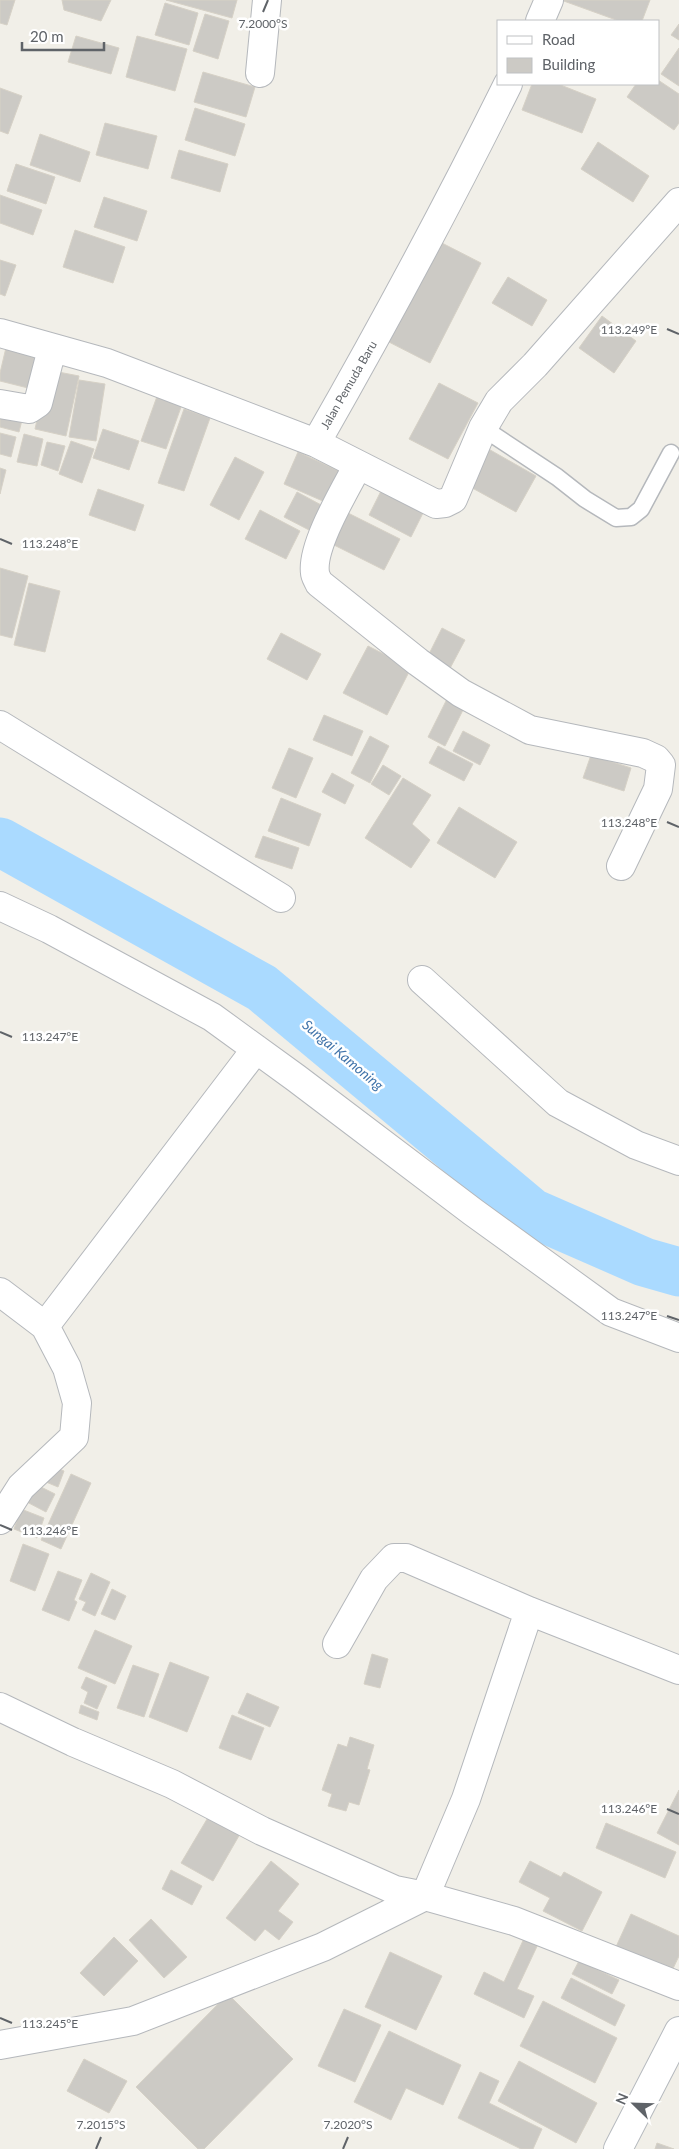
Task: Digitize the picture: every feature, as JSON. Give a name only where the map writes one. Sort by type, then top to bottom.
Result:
[{"type":"street","points":[[260,73],[267,0]]},
{"type":"street","points":[[540,20],[549,0]]},
{"type":"street","name":"Jalan Pemuda Baru","points":[[0,333],[106,363],[316,443],[390,313],[452,198],[508,85]]},
{"type":"street","points":[[316,443],[436,504],[445,504],[453,499],[483,428],[499,401],[535,365],[679,202]]},
{"type":"street","points":[[0,404],[29,409],[38,403],[52,349]]},
{"type":"street","points":[[358,465],[324,531],[315,560],[315,574],[320,583],[418,662],[461,693],[530,730],[643,753],[656,759],[661,765],[658,789],[621,866]]},
{"type":"street","points":[[0,725],[281,898]]},
{"type":"street","points":[[0,906],[49,929],[212,1017],[256,1048],[473,1212],[611,1312],[679,1338]]},
{"type":"street","points":[[422,980],[558,1103],[636,1145],[679,1161]]},
{"type":"street","points":[[46,1326],[256,1048]]},
{"type":"street","points":[[0,1292],[46,1326],[67,1368],[77,1403],[74,1437],[21,1487],[1,1517]]},
{"type":"street","points":[[337,1644],[374,1579],[394,1558],[406,1558],[529,1611],[679,1670]]},
{"type":"street","points":[[0,2045],[133,2021],[323,1948],[425,1896],[466,1799],[529,1611]]},
{"type":"street","points":[[0,1707],[73,1742],[172,1784],[262,1831],[395,1890],[425,1896],[514,1921],[679,1986]]},
{"type":"street","points":[[618,2149],[679,2031]]},
{"type":"lane","points":[[483,428],[557,477],[585,499],[616,518],[631,517],[641,509],[671,454]]},
{"type":"building","points":[[0,0],[15,0],[7,25],[0,23]]},
{"type":"building","points":[[62,0],[111,0],[101,21],[64,10]]},
{"type":"building","points":[[166,0],[237,0],[232,18]]},
{"type":"building","points":[[561,0],[650,0],[642,20],[616,20]]},
{"type":"building","points":[[165,3],[198,13],[189,45],[155,35]]},
{"type":"building","points":[[205,14],[229,21],[218,59],[193,51]]},
{"type":"building","points":[[679,24],[679,40],[671,35]]},
{"type":"building","points":[[76,36],[119,48],[111,74],[68,62]]},
{"type":"building","points":[[137,36],[187,49],[175,91],[126,77]]},
{"type":"building","points":[[679,48],[679,86],[661,74]]},
{"type":"building","points":[[203,72],[255,87],[246,117],[194,102]]},
{"type":"building","points":[[659,81],[679,94],[679,123],[674,130],[627,97],[635,85],[659,85]]},
{"type":"building","points":[[532,85],[561,85],[596,99],[582,133],[522,110]]},
{"type":"building","points":[[0,88],[22,96],[8,134],[0,131]]},
{"type":"building","points":[[195,108],[245,124],[235,156],[185,140]]},
{"type":"building","points":[[105,123],[157,136],[148,169],[96,155]]},
{"type":"building","points":[[40,134],[90,152],[80,182],[30,165]]},
{"type":"building","points":[[598,142],[649,176],[633,202],[581,169]]},
{"type":"building","points":[[179,150],[228,164],[220,192],[171,178]]},
{"type":"building","points":[[16,164],[55,177],[46,204],[7,191]]},
{"type":"building","points":[[0,195],[42,210],[33,235],[0,223]]},
{"type":"building","points":[[104,197],[147,211],[137,241],[94,227]]},
{"type":"building","points":[[75,230],[125,247],[113,283],[63,267]]},
{"type":"building","points":[[438,241],[481,263],[430,363],[387,341]]},
{"type":"building","points":[[0,260],[16,265],[5,296],[0,294]]},
{"type":"building","points":[[508,277],[547,300],[532,326],[492,303]]},
{"type":"building","points":[[602,316],[636,341],[614,373],[579,348]]},
{"type":"building","points":[[8,339],[42,347],[32,389],[0,381]]},
{"type":"building","points":[[48,370],[79,376],[66,436],[35,429]]},
{"type":"building","points":[[79,380],[105,384],[96,441],[69,437]]},
{"type":"building","points":[[439,383],[478,403],[448,459],[409,439]]},
{"type":"building","points":[[160,388],[185,396],[166,449],[141,441]]},
{"type":"building","points":[[184,409],[210,418],[184,491],[158,483]]},
{"type":"building","points":[[0,410],[23,416],[19,432],[0,427]]},
{"type":"building","points":[[103,429],[139,441],[129,470],[93,458]]},
{"type":"building","points":[[0,433],[16,437],[11,457],[0,454]]},
{"type":"building","points":[[24,434],[43,439],[37,466],[17,462]]},
{"type":"building","points":[[71,441],[94,449],[82,483],[59,474]]},
{"type":"building","points":[[47,442],[65,446],[58,471],[41,465]]},
{"type":"building","points":[[485,447],[536,476],[516,512],[465,484]]},
{"type":"building","points":[[298,452],[339,471],[325,502],[284,484]]},
{"type":"building","points":[[235,457],[264,472],[239,520],[210,505]]},
{"type":"building","points":[[0,468],[6,470],[0,494]]},
{"type":"building","points":[[383,487],[425,509],[411,537],[369,515]]},
{"type":"building","points":[[98,489],[144,505],[135,531],[89,515]]},
{"type":"building","points":[[297,492],[323,506],[311,531],[284,517]]},
{"type":"building","points":[[260,510],[300,531],[286,559],[245,539]]},
{"type":"building","points":[[348,513],[400,539],[384,570],[332,544]]},
{"type":"building","points":[[0,568],[28,576],[12,638],[0,635]]},
{"type":"building","points":[[29,583],[60,591],[45,652],[14,645]]},
{"type":"building","points":[[442,628],[465,640],[447,674],[425,662]]},
{"type":"building","points":[[281,633],[321,654],[307,680],[267,659]]},
{"type":"building","points":[[368,646],[411,668],[387,715],[343,693]]},
{"type":"building","points":[[447,699],[464,708],[445,746],[428,737]]},
{"type":"building","points":[[324,715],[363,731],[352,756],[313,740]]},
{"type":"building","points":[[463,731],[490,745],[480,765],[453,751]]},
{"type":"building","points":[[370,736],[389,746],[370,783],[351,773]]},
{"type":"building","points":[[438,746],[473,764],[464,781],[429,763]]},
{"type":"building","points":[[289,748],[313,758],[296,798],[272,788]]},
{"type":"building","points":[[591,755],[631,768],[624,791],[583,778]]},
{"type":"building","points":[[383,765],[401,776],[389,795],[371,784]]},
{"type":"building","points":[[332,773],[354,785],[345,804],[322,792]]},
{"type":"building","points":[[403,778],[431,795],[412,824],[430,840],[411,868],[365,838]]},
{"type":"building","points":[[281,798],[321,814],[309,846],[268,831]]},
{"type":"building","points":[[459,807],[517,842],[495,878],[437,843]]},
{"type":"building","points":[[263,836],[299,848],[292,869],[255,857]]},
{"type":"building","points":[[52,1466],[64,1471],[58,1487],[46,1482]]},
{"type":"building","points":[[71,1474],[91,1483],[61,1549],[41,1540]]},
{"type":"building","points":[[33,1483],[55,1494],[46,1512],[25,1501]]},
{"type":"building","points":[[21,1509],[44,1518],[37,1538],[14,1529]]},
{"type":"building","points":[[23,1544],[49,1554],[35,1591],[10,1581]]},
{"type":"building","points":[[58,1571],[82,1580],[74,1600],[77,1602],[69,1621],[42,1610]]},
{"type":"building","points":[[91,1573],[110,1582],[95,1616],[82,1610],[86,1602],[79,1599]]},
{"type":"building","points":[[112,1589],[126,1596],[115,1620],[101,1614]]},
{"type":"building","points":[[95,1630],[132,1646],[115,1684],[78,1668]]},
{"type":"building","points":[[372,1654],[388,1659],[380,1688],[364,1684]]},
{"type":"building","points":[[170,1662],[209,1677],[187,1732],[149,1717]]},
{"type":"building","points":[[133,1665],[159,1674],[144,1717],[117,1708]]},
{"type":"building","points":[[86,1677],[107,1686],[97,1709],[84,1703],[88,1692],[81,1688]]},
{"type":"building","points":[[247,1693],[279,1707],[270,1727],[238,1713]]},
{"type":"building","points":[[81,1705],[99,1712],[97,1720],[79,1713]]},
{"type":"building","points":[[232,1715],[264,1728],[251,1760],[219,1748]]},
{"type":"building","points":[[350,1737],[374,1745],[367,1769],[370,1770],[359,1805],[349,1802],[346,1811],[328,1806],[332,1794],[322,1790],[338,1744],[347,1747]]},
{"type":"building","points":[[679,1790],[679,1845],[657,1833]]},
{"type":"building","points":[[213,1809],[244,1827],[213,1881],[181,1863]]},
{"type":"building","points":[[606,1823],[676,1852],[665,1878],[596,1848]]},
{"type":"building","points":[[271,1861],[299,1884],[278,1911],[293,1922],[279,1940],[265,1929],[255,1941],[226,1918]]},
{"type":"building","points":[[530,1861],[561,1877],[564,1872],[602,1892],[582,1931],[543,1911],[550,1898],[519,1882]]},
{"type":"building","points":[[171,1870],[202,1886],[192,1905],[162,1889]]},
{"type":"building","points":[[631,1914],[679,1936],[679,1956],[670,1975],[615,1949]]},
{"type":"building","points":[[151,1919],[187,1957],[164,1978],[129,1940]]},
{"type":"building","points":[[526,1934],[540,1940],[517,1989],[534,1996],[524,2018],[474,1994],[484,1972],[504,1982]]},
{"type":"building","points":[[114,1937],[138,1961],[104,1996],[80,1973]]},
{"type":"building","points":[[390,1952],[442,1976],[416,2030],[365,2007]]},
{"type":"building","points":[[579,1961],[619,1980],[612,1994],[572,1974]]},
{"type":"building","points":[[571,1978],[625,2005],[615,2026],[561,1998]]},
{"type":"building","points":[[228,1994],[293,2059],[204,2149],[198,2149],[136,2087]]},
{"type":"building","points":[[543,2001],[617,2038],[595,2083],[520,2046]]},
{"type":"building","points":[[344,2009],[381,2025],[355,2082],[318,2066]]},
{"type":"building","points":[[389,2031],[461,2065],[443,2105],[406,2088],[391,2120],[354,2102]]},
{"type":"building","points":[[84,2059],[127,2081],[109,2113],[67,2091]]},
{"type":"building","points":[[519,2061],[597,2103],[576,2143],[498,2101]]},
{"type":"building","points":[[480,2072],[499,2081],[489,2103],[542,2129],[533,2149],[521,2149],[458,2118]]},
{"type":"building","points":[[657,2143],[674,2149],[655,2149]]},
{"type":"waterway","name":"Sungai Kamoning","points":[[0,842],[262,988],[532,1213],[644,1262],[679,1272]]}]
